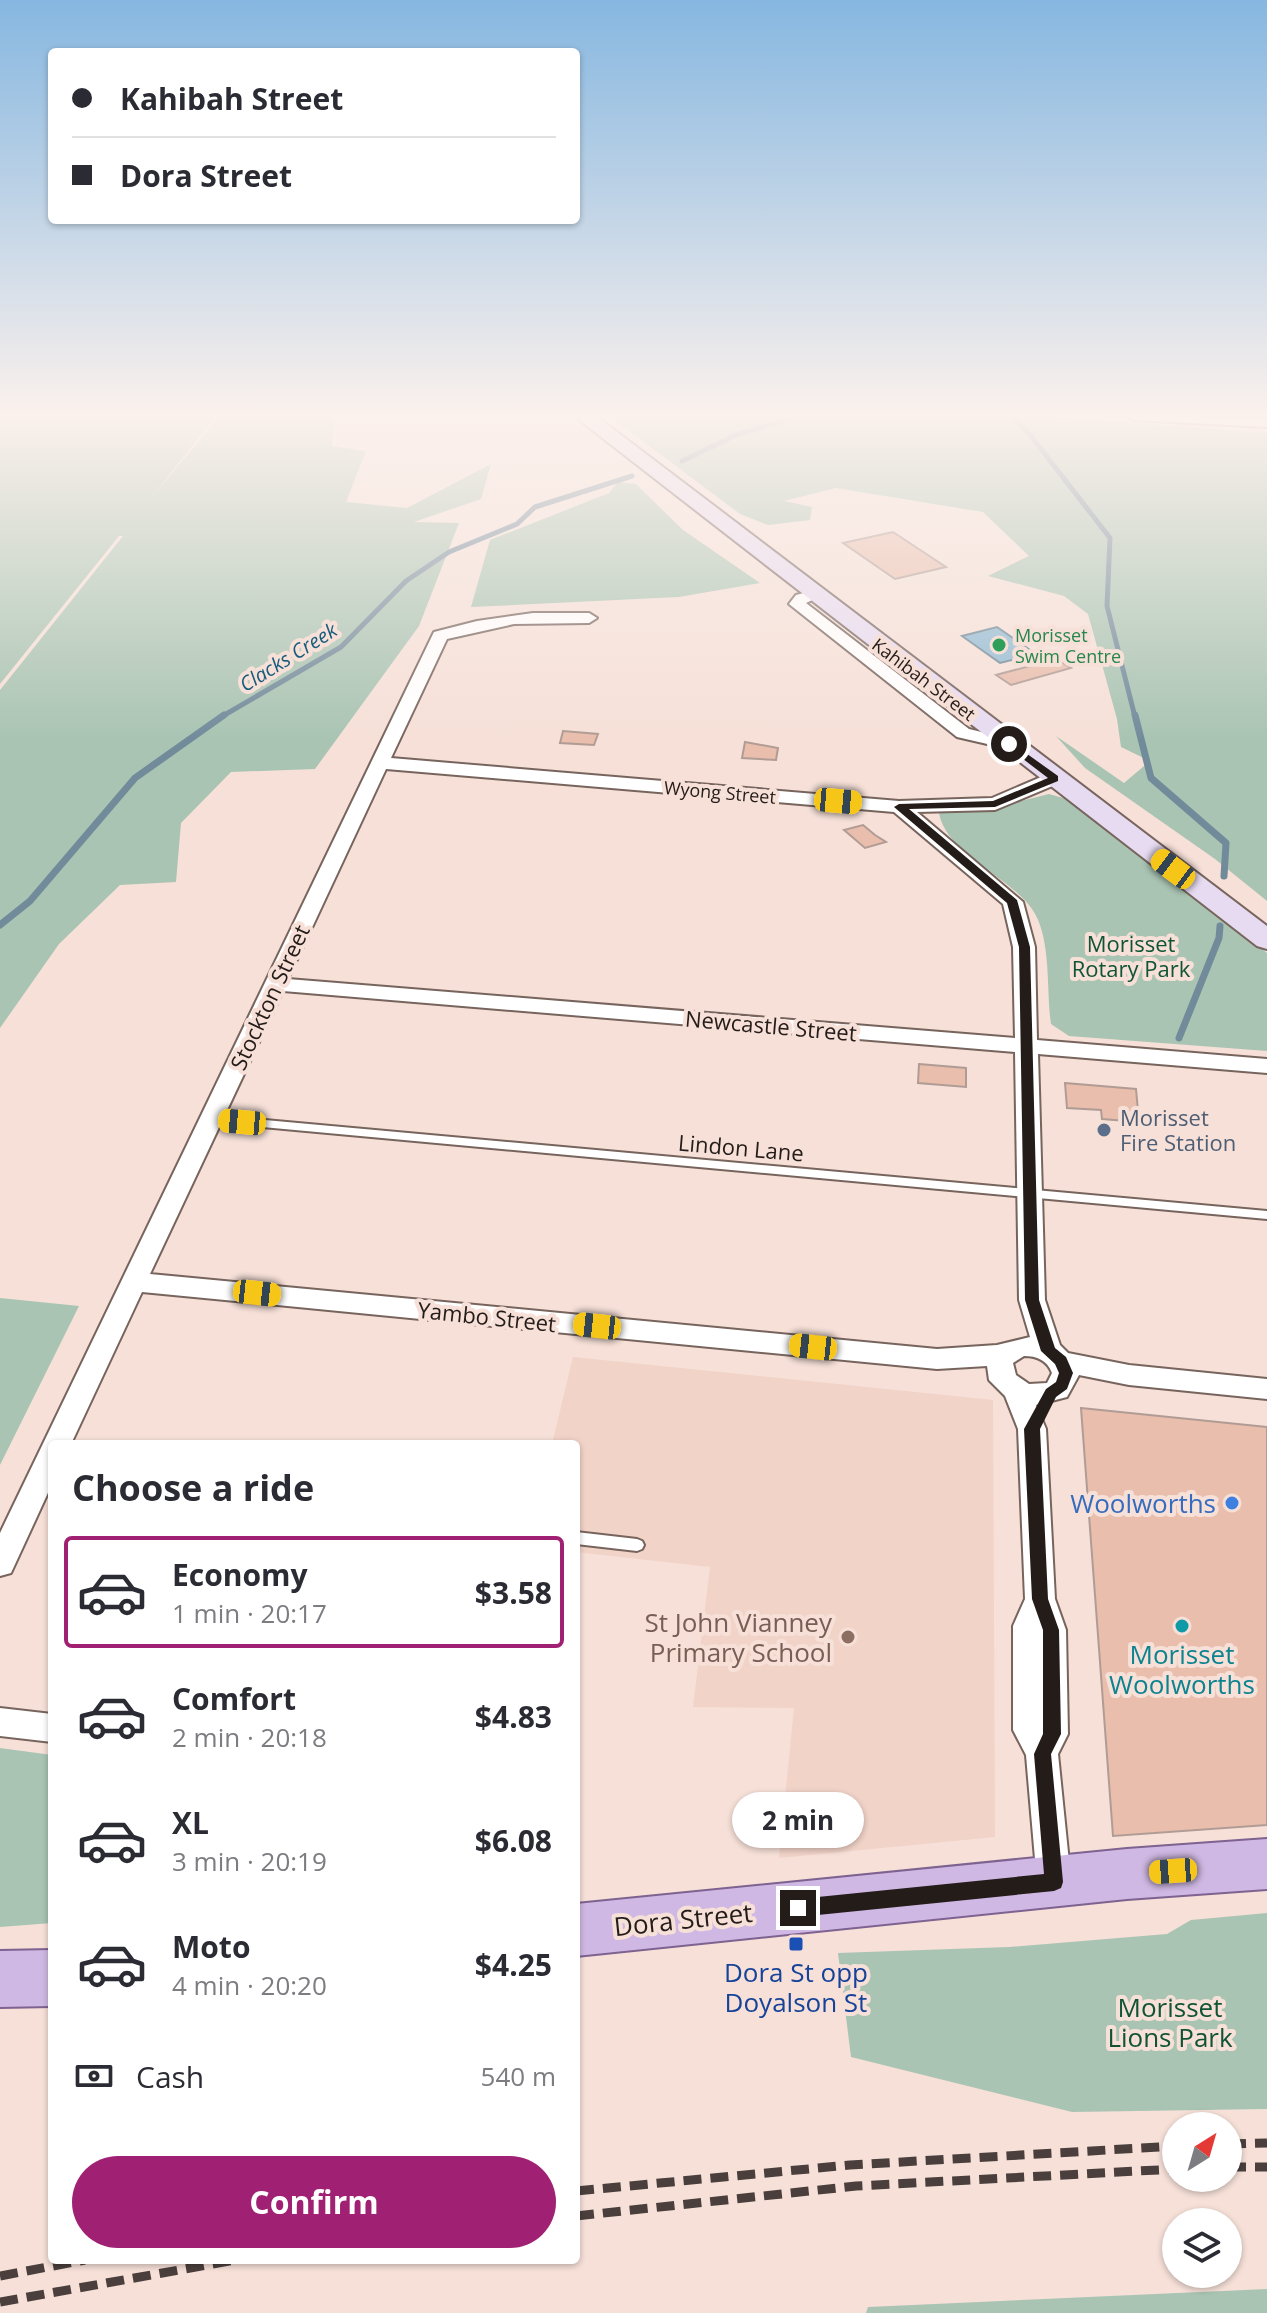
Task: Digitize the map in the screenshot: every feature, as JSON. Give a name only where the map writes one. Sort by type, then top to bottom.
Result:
[{"type":"main road","name":"Dora Street","points":[[580,1930],[1267,1864]]},
{"type":"main road","points":[[0,1979],[48,1978]]},
{"type":"street","name":"Kahibah Street","points":[[723,524],[1267,940]]},
{"type":"street","name":"Stockton Street","points":[[59,1440],[440,636],[490,622],[549,615],[589,618]]},
{"type":"street","name":"Wyong Street","points":[[380,763],[899,807],[995,804],[1055,778]]},
{"type":"street","points":[[899,807],[1013,902],[1024,947],[1032,1300],[1056,1372],[1032,1429]]},
{"type":"street","name":"Newcastle Street","points":[[275,984],[1267,1066]]},
{"type":"street","name":"Yambo Street","points":[[134,1282],[1009,1368]]},
{"type":"street","points":[[1032,1300],[1009,1368],[1032,1429],[1040,1599],[1028,1626],[1029,1730],[1042,1754],[1054,1882]]},
{"type":"street","points":[[1009,1368],[1032,1346],[1056,1372],[1129,1375],[1267,1389]]},
{"type":"street","points":[[1009,1368],[1034,1395],[1056,1372]]},
{"type":"street","points":[[0,1564],[48,1471]]},
{"type":"street","points":[[0,1722],[48,1728]]},
{"type":"lane","name":"Lindon Lane","points":[[211,1119],[1267,1215]]},
{"type":"lane","points":[[580,1538],[637,1545]]},
{"type":"shaded area","name":"St John Vianney Primary School","points":[[573,1357],[993,1400],[995,1837],[779,1858],[794,1708],[693,1707],[710,1567],[580,1552],[580,1440],[553,1440]]},
{"type":"green space","points":[[0,524],[459,524],[419,626],[315,769],[231,772],[181,823],[176,882],[120,885],[59,944],[0,1028],[0,690],[123,536],[119,536],[0,684]]},
{"type":"green space","points":[[531,524],[677,524],[760,583],[679,597],[471,607],[490,540]]},
{"type":"green space","points":[[995,524],[1267,524],[1267,901],[1215,859],[1085,768],[1056,736],[1124,783],[1150,761],[1121,747],[1117,719],[1088,614],[1064,596],[988,576],[1029,556]]},
{"type":"green space","name":"Morisset Rotary Park","points":[[1049,794],[1067,799],[1267,953],[1267,1051],[1069,1036],[1051,1024],[1043,934],[1032,909],[1022,897],[953,840],[939,813],[985,810]]},
{"type":"green space","points":[[0,1298],[79,1306],[0,1465]]},
{"type":"green space","points":[[0,1748],[48,1754],[48,1923],[0,1927]]},
{"type":"green space","name":"Morisset Lions Park","points":[[1267,1913],[1267,2109],[1072,2112],[851,2057],[838,1953],[1009,1947],[1167,1934],[1191,1920]]},
{"type":"green space","points":[[1267,2289],[1267,2313],[866,2313],[868,2307]]},
{"type":"water","name":"Morisset Swim Centre","points":[[997,627],[1036,654],[1000,663],[962,636]]},
{"type":"building","points":[[893,532],[946,567],[895,579],[843,543]]},
{"type":"building","points":[[1056,659],[1071,668],[1011,685],[996,675]]},
{"type":"building","points":[[563,731],[598,734],[594,745],[560,743]]},
{"type":"building","points":[[745,742],[778,748],[776,760],[742,758]]},
{"type":"building","points":[[863,825],[886,842],[865,848],[844,830]]},
{"type":"building","points":[[919,1064],[966,1068],[966,1087],[918,1083]]},
{"type":"building","points":[[1065,1083],[1136,1089],[1139,1122],[1102,1119],[1101,1110],[1067,1108]]},
{"type":"building","name":"Morisset Woolworths","points":[[1081,1408],[1267,1427],[1267,1825],[1113,1836]]},
{"type":"waterway","name":"Clacks Creek","points":[[222,716],[341,647],[406,581],[449,552],[517,524]]},
{"type":"waterway","name":"Clacks Creek","points":[[1099,524],[1110,538],[1107,606],[1135,717]]},
{"type":"waterway","name":"Clacks Creek","points":[[1135,715],[1151,778],[1226,843],[1224,876]]},
{"type":"waterway","name":"Clacks Creek","points":[[0,925],[30,901],[135,778],[222,716]]},
{"type":"waterway","name":"Clacks Creek","points":[[1179,1038],[1219,938],[1220,926]]},
{"type":"railway","points":[[1242,2144],[1267,2143]]},
{"type":"railway","points":[[580,2191],[850,2165],[1162,2147]]},
{"type":"railway","points":[[1242,2167],[1267,2167]]},
{"type":"railway","points":[[580,2216],[856,2186],[1162,2170]]},
{"type":"railway","points":[[0,2276],[64,2264]]},
{"type":"railway","points":[[0,2302],[213,2264]]},
{"type":"place","name":"Morisset Swim Centre","points":[[999,645]]},
{"type":"place","name":"Morisset Fire Station","points":[[1104,1130]]},
{"type":"place","name":"Woolworths","points":[[1232,1503]]},
{"type":"place","name":"Morisset Woolworths","points":[[1182,1626]]},
{"type":"place","name":"St John Vianney Primary School","points":[[848,1637]]},
{"type":"place","name":"Dora St opp Doyalson St","points":[[796,1944]]},
{"type":"route","points":[[798,1908],[1054,1882],[1042,1754],[1052,1734],[1051,1630],[1040,1599],[1032,1429],[1051,1393],[1062,1385],[1066,1373],[1061,1361],[1048,1351],[1032,1300],[1024,947],[1013,902],[899,807],[995,804],[1055,778],[1009,744]]}]
